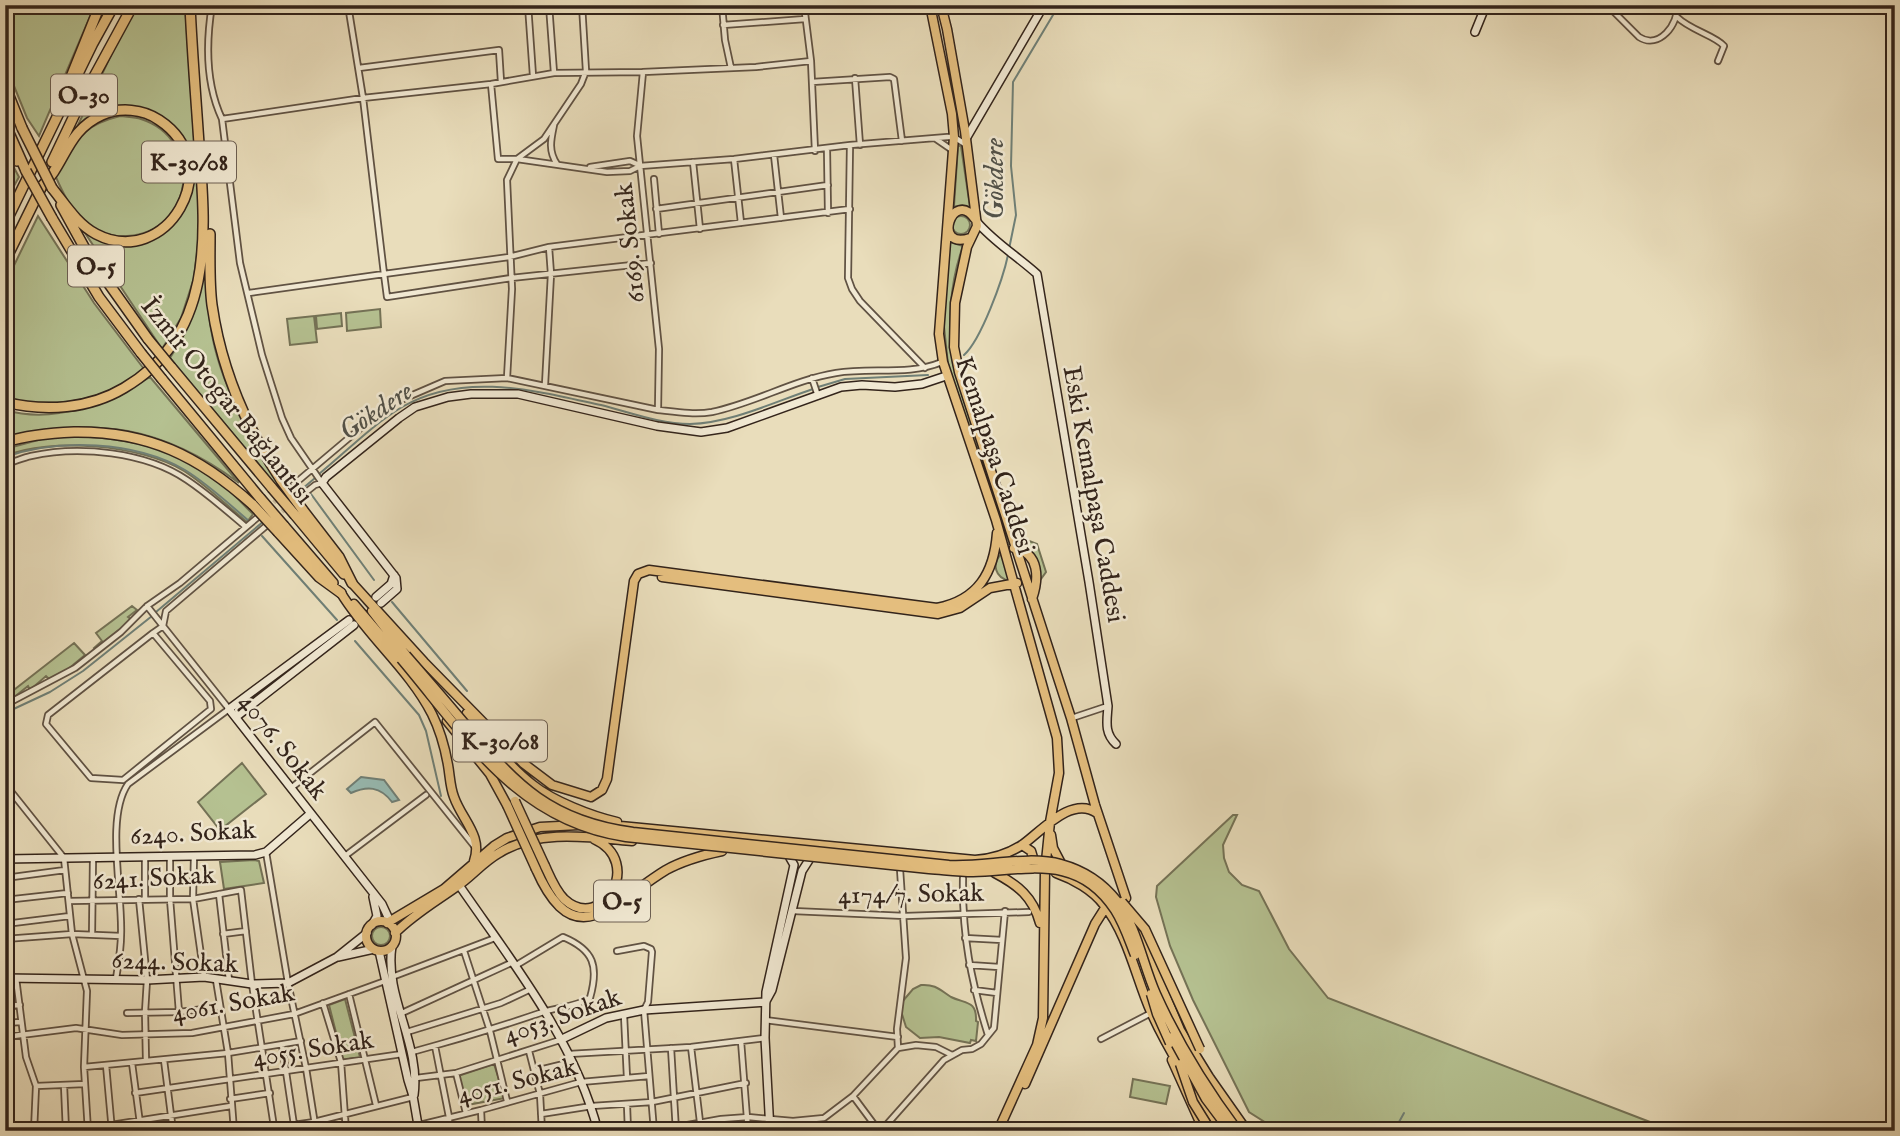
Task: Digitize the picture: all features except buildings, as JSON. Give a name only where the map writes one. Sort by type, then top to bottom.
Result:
[{"type":"highway","points":[[47,139],[100,5]]},
{"type":"highway","name":"O-30","points":[[5,224],[114,5]]},
{"type":"highway","name":"O-30","points":[[5,261],[83,97],[133,5]]},
{"type":"highway","name":"K-30/08","points":[[5,402],[45,408],[92,401],[116,393],[158,364],[185,323],[197,290],[201,268],[204,208],[190,5]]},
{"type":"highway","name":"İzmir Otogar Bağlantısı","points":[[5,86],[22,128],[89,256],[148,339],[272,488],[299,512],[352,583]]},
{"type":"highway","name":"K-30/08","points":[[41,187],[81,128],[113,112],[143,112],[161,121],[180,140],[190,164],[190,183],[177,213],[154,233],[135,240],[108,239],[88,229],[52,188]]},
{"type":"highway","name":"O-5","points":[[5,124],[26,171]]},
{"type":"highway","name":"K-30/08","points":[[199,135],[209,215],[212,303],[223,360],[257,443],[299,512]]},
{"type":"highway","points":[[5,142],[26,171]]},
{"type":"highway","points":[[5,210],[35,164]]},
{"type":"highway","name":"İzmir Otogar Bağlantısı","points":[[26,171],[99,297],[257,501],[341,593]]},
{"type":"highway","points":[[5,442],[42,433],[99,432],[128,436],[163,445],[184,454],[257,501]]},
{"type":"main road","name":"Kemalpaşa Caddesi","points":[[930,5],[954,136],[939,334],[946,376],[996,520],[1005,549],[1011,584]]},
{"type":"main road","points":[[941,5],[966,145],[976,222],[976,231],[970,238]]},
{"type":"main road","points":[[966,145],[968,132],[1044,5]]},
{"type":"main road","points":[[1475,32],[1486,5]]},
{"type":"main road","points":[[952,118],[962,121],[971,118],[984,105]]},
{"type":"main road","points":[[976,222],[971,214],[963,211],[951,216],[948,225],[950,233],[957,239],[988,235]]},
{"type":"main road","name":"Eski Kemalpaşa Caddesi","points":[[976,222],[988,235],[1037,274],[1090,582],[1108,706],[1106,726],[1109,738],[1116,744]]},
{"type":"main road","name":"Kemalpaşa Caddesi","points":[[970,238],[955,303],[954,347],[962,386],[1071,718],[1122,895]]},
{"type":"main road","points":[[379,600],[398,587],[394,575],[322,483],[326,477],[415,407],[448,397],[484,393],[518,394],[657,426],[701,432],[727,428],[841,387],[895,387],[922,384],[946,376]]},
{"type":"main road","points":[[996,520],[993,563],[997,578],[1011,584],[1024,615],[1057,738],[1059,773],[1045,871],[1044,996],[1041,1031],[998,1131]]},
{"type":"main road","points":[[638,574],[649,570],[933,608],[951,604],[970,594],[984,580],[1005,549],[1016,549],[1029,554],[1034,561],[1037,580],[1032,599]]},
{"type":"main road","points":[[638,574],[938,614],[960,608],[986,590],[1011,584],[1025,577]]},
{"type":"main road","name":"K-30/08","points":[[352,583],[424,662],[533,772],[556,787],[591,797],[602,790],[607,779],[634,581],[638,574]]},
{"type":"main road","points":[[352,583],[401,659],[505,780],[531,801],[564,820],[595,831],[626,837],[861,862],[972,872],[1043,867],[1070,873],[1099,891],[1117,913],[1184,1062],[1206,1099],[1230,1131]]},
{"type":"main road","name":"İzmir Otogar Bağlantısı","points":[[341,593],[401,659]]},
{"type":"main road","points":[[229,709],[351,622],[236,717]]},
{"type":"main road","points":[[401,659],[514,780],[545,803],[586,822],[633,832],[949,865],[1037,861],[1057,863],[1088,875],[1126,906],[1145,929],[1200,1049],[1209,1077]]},
{"type":"main road","name":"K-30/08","points":[[401,659],[433,716],[449,766],[453,795],[475,836],[477,851]]},
{"type":"main road","name":"O-5","points":[[401,659],[417,684],[511,803],[556,904],[569,914],[587,917],[607,912],[679,864],[723,851]]},
{"type":"main road","points":[[424,662],[501,753],[536,787],[567,803],[621,823],[640,827]]},
{"type":"main road","name":"4076. Sokak","points":[[229,709],[382,904],[388,917],[387,923]]},
{"type":"main road","points":[[501,753],[507,767],[511,803]]},
{"type":"main road","points":[[370,929],[379,922],[387,923],[403,915],[458,883],[471,867],[498,844],[534,828],[569,825],[640,827],[967,860],[988,859],[1022,845],[1056,817],[1078,810],[1089,809],[1097,813]]},
{"type":"main road","name":"6240. Sokak","points":[[5,859],[255,855],[266,852],[310,814]]},
{"type":"main road","points":[[1050,822],[1056,854],[1066,871],[1105,904],[1117,925],[1188,1100],[1204,1131]]},
{"type":"main road","points":[[419,1128],[388,979],[396,933],[412,917],[494,856],[510,848],[546,839],[588,837],[956,874],[1045,871],[1078,883]]},
{"type":"main road","name":"O-5","points":[[541,867],[569,902],[586,908],[605,901],[615,886],[617,865],[607,846],[588,837]]},
{"type":"main road","points":[[1022,845],[1031,851],[1034,861],[1030,868],[1022,871]]},
{"type":"main road","points":[[471,867],[477,851]]},
{"type":"main road","points":[[771,1131],[765,1038],[766,988],[794,866],[790,858]]},
{"type":"main road","points":[[766,1002],[771,993],[802,871],[809,860]]},
{"type":"main road","points":[[995,873],[1016,884],[1028,896],[1038,914],[1043,931]]},
{"type":"main road","points":[[458,883],[546,1011],[592,1106],[598,1131]]},
{"type":"main road","points":[[1107,889],[1127,919],[1153,987],[1178,1037],[1215,1100],[1238,1131]]},
{"type":"main road","points":[[372,893],[376,916],[368,942],[377,950],[402,1013],[416,1078],[413,1096]]},
{"type":"main road","points":[[382,904],[393,914],[403,915]]},
{"type":"main road","points":[[1004,1131],[1105,904]]},
{"type":"main road","points":[[1093,929],[1105,922],[1117,925]]},
{"type":"main road","points":[[387,923],[396,933]]},
{"type":"main road","name":"6244. Sokak","points":[[11,977],[147,980],[204,977],[252,984],[288,983],[337,957],[370,929]]},
{"type":"main road","points":[[1138,930],[1180,1030],[1247,1131]]},
{"type":"main road","points":[[377,950],[392,946]]},
{"type":"main road","name":"6244. Sokak","points":[[337,957],[377,950]]},
{"type":"main road","points":[[1151,993],[1193,1102],[1211,1131]]},
{"type":"main road","points":[[1150,1009],[1149,998],[1156,993],[1166,998]]},
{"type":"main road","name":"4053. Sokak","points":[[560,1040],[606,1018],[644,1010],[766,1002]]},
{"type":"main road","points":[[1161,1032],[1223,1131]]},
{"type":"main road","points":[[1210,1112],[1214,1116],[1220,1116],[1225,1112],[1226,1103]]},
{"type":"street","points":[[212,5],[209,68],[215,103],[222,119],[240,263],[273,395],[291,438],[322,483],[300,497]]},
{"type":"street","points":[[348,5],[359,68],[387,297],[511,278],[651,263]]},
{"type":"street","points":[[528,5],[533,76]]},
{"type":"street","points":[[549,5],[554,73]]},
{"type":"street","points":[[507,378],[511,278],[507,180],[517,159],[544,139],[581,84],[586,71],[582,5]]},
{"type":"street","points":[[722,5],[731,68]]},
{"type":"street","points":[[804,5],[811,61],[815,150]]},
{"type":"street","points":[[1607,5],[1645,40],[1662,38],[1676,17],[1677,5]]},
{"type":"street","points":[[1676,17],[1688,27],[1720,41],[1724,46],[1718,61]]},
{"type":"street","points":[[723,25],[805,19]]},
{"type":"street","points":[[359,68],[499,50],[501,82]]},
{"type":"street","points":[[222,119],[554,73],[731,68],[811,61]]},
{"type":"street","name":"6169. Sokak","points":[[643,72],[637,136],[659,349],[658,410]]},
{"type":"street","points":[[812,82],[855,78],[894,79],[902,141]]},
{"type":"street","points":[[855,78],[860,145]]},
{"type":"street","points":[[491,83],[498,159],[517,159],[607,172],[629,171],[640,166],[694,163],[954,136],[966,145]]},
{"type":"street","points":[[936,138],[946,133],[952,118]]},
{"type":"street","points":[[555,120],[550,144],[557,164]]},
{"type":"street","points":[[936,138],[954,152]]},
{"type":"street","points":[[850,145],[848,270],[852,289],[860,301],[925,369]]},
{"type":"street","points":[[827,149],[828,213]]},
{"type":"street","points":[[774,155],[781,218]]},
{"type":"street","points":[[734,159],[741,223]]},
{"type":"street","points":[[586,168],[630,161],[640,166]]},
{"type":"street","points":[[694,163],[700,229]]},
{"type":"street","name":"6169. Sokak","points":[[654,179],[659,234]]},
{"type":"street","name":"6169. Sokak","points":[[656,209],[828,185]]},
{"type":"street","points":[[249,293],[509,257],[549,247],[850,209]]},
{"type":"street","points":[[545,385],[551,274],[549,247]]},
{"type":"street","points":[[292,486],[394,402],[445,381],[507,378],[658,410],[710,412],[838,372],[925,369],[943,362]]},
{"type":"street","points":[[812,378],[818,397]]},
{"type":"street","points":[[5,464],[31,456],[69,451],[141,460],[188,480],[246,527]]},
{"type":"street","points":[[5,705],[75,668],[258,517]]},
{"type":"street","points":[[153,633],[211,701],[211,709],[123,780],[91,778],[48,727],[46,719],[153,633],[163,626],[166,611],[266,526]]},
{"type":"street","points":[[147,606],[163,626]]},
{"type":"street","name":"4076. Sokak","points":[[163,626],[229,709]]},
{"type":"street","points":[[1071,718],[1108,706]]},
{"type":"street","points":[[116,979],[121,936],[117,818],[121,794],[128,784],[229,709]]},
{"type":"street","points":[[291,788],[375,723],[477,851]]},
{"type":"street","points":[[5,784],[64,858],[72,934],[88,991],[84,1029],[87,1128],[111,1128],[139,1120],[231,1106]]},
{"type":"street","points":[[344,857],[426,795]]},
{"type":"street","points":[[266,852],[316,1131]]},
{"type":"street","points":[[170,855],[170,899],[179,1012]]},
{"type":"street","points":[[194,855],[193,899],[204,977]]},
{"type":"street","points":[[145,856],[142,899],[147,980],[146,1062]]},
{"type":"street","points":[[92,934],[93,857]]},
{"type":"street","points":[[898,1048],[906,958],[900,869]]},
{"type":"street","points":[[5,878],[65,870]]},
{"type":"street","points":[[963,878],[963,913],[969,965],[989,1036]]},
{"type":"street","name":"6241. Sokak","points":[[69,901],[193,899],[241,890],[246,931]]},
{"type":"street","points":[[5,900],[68,893]]},
{"type":"street","points":[[219,894],[229,981]]},
{"type":"street","name":"4174/7. Sokak","points":[[793,911],[905,916],[1029,912]]},
{"type":"street","points":[[853,1096],[880,1131],[944,1060],[972,1049],[989,1036],[994,1028],[1004,911]]},
{"type":"street","points":[[5,924],[70,916]]},
{"type":"street","points":[[223,934],[246,931],[274,1127]]},
{"type":"street","points":[[5,939],[72,934],[121,936]]},
{"type":"street","points":[[402,1013],[513,965],[563,937],[582,946],[592,960],[594,974],[590,998],[584,1002],[546,1011]]},
{"type":"street","name":"4061. Sokak","points":[[5,1037],[84,1029],[122,1035],[192,1033],[294,1014],[495,938]]},
{"type":"street","points":[[965,938],[1002,940]]},
{"type":"street","points":[[617,951],[644,946],[651,949],[648,1002],[644,1010],[654,1131],[721,1119],[748,1117],[793,1121],[824,1118],[853,1096],[898,1048],[916,1045],[936,1047],[952,1055]]},
{"type":"street","points":[[464,951],[490,1031],[507,1101]]},
{"type":"street","points":[[969,965],[999,967]]},
{"type":"street","points":[[5,967],[20,1004],[26,1057],[36,1087],[34,1131]]},
{"type":"street","points":[[216,979],[228,1054],[234,1131]]},
{"type":"street","points":[[407,1032],[483,1009],[531,989]]},
{"type":"street","points":[[974,990],[997,993]]},
{"type":"street","points":[[349,994],[376,1105]]},
{"type":"street","points":[[323,1003],[341,1062],[346,1131]]},
{"type":"street","points":[[5,1006],[20,1004]]},
{"type":"street","points":[[127,1013],[179,1012],[220,1007]]},
{"type":"street","points":[[1101,1039],[1150,1009]]},
{"type":"street","name":"4055. Sokak","points":[[412,1052],[490,1031],[546,1011]]},
{"type":"street","points":[[624,1014],[627,1078]]},
{"type":"street","points":[[765,1020],[898,1037]]},
{"type":"street","points":[[5,1023],[21,1022]]},
{"type":"street","points":[[535,1071],[570,1058],[765,1038]]},
{"type":"street","name":"4053. Sokak","points":[[416,1078],[456,1073],[560,1040]]},
{"type":"street","points":[[84,1066],[228,1054],[301,1041]]},
{"type":"street","points":[[741,1041],[748,1131]]},
{"type":"street","points":[[282,1045],[294,1125]]},
{"type":"street","points":[[435,1046],[449,1117],[449,1131]]},
{"type":"street","points":[[691,1047],[698,1093],[697,1131]]},
{"type":"street","points":[[671,1048],[676,1128]]},
{"type":"street","points":[[529,1051],[540,1094],[542,1131]]},
{"type":"street","name":"4055. Sokak","points":[[135,1093],[402,1054]]},
{"type":"street","points":[[164,1060],[173,1131]]},
{"type":"street","points":[[132,1063],[141,1131]]},
{"type":"street","points":[[106,1065],[111,1128]]},
{"type":"street","points":[[456,1073],[466,1113]]},
{"type":"street","name":"4051. Sokak","points":[[395,1131],[419,1128],[449,1117],[581,1082],[649,1076]]},
{"type":"street","points":[[541,1114],[592,1106],[652,1102],[746,1083]]},
{"type":"street","points":[[36,1087],[85,1084]]},
{"type":"street","points":[[64,1085],[66,1131]]},
{"type":"street","points":[[230,1099],[270,1093]]},
{"type":"street","points":[[251,1131],[314,1122],[413,1096]]},
{"type":"street","points":[[627,1105],[628,1131]]},
{"type":"street","points":[[481,1110],[482,1131]]},
{"type":"street","points":[[721,1119],[721,1131]]},
{"type":"street","points":[[815,1120],[815,1131]]},
{"type":"street","points":[[793,1121],[794,1131]]},
{"type":"green space","points":[[5,5],[95,5],[39,136],[27,118],[5,64]]},
{"type":"green space","points":[[139,5],[185,5],[200,226],[194,278],[181,318],[162,349],[81,227],[122,244],[167,227],[192,171],[189,151],[179,133],[154,113],[103,110],[78,125],[121,34]]},
{"type":"green space","points":[[120,116],[141,119],[161,130],[175,145],[182,164],[183,184],[178,202],[167,219],[150,231],[127,236],[100,232],[81,219],[66,199],[55,175],[74,144],[87,130]]},
{"type":"green space","points":[[958,146],[961,146],[970,207],[954,206]]},
{"type":"green space","points":[[5,151],[19,177],[5,202]]},
{"type":"green space","points":[[38,216],[94,303],[144,369],[111,390],[61,402],[5,400],[5,284]]},
{"type":"green space","points":[[961,216],[967,219],[970,225],[967,231],[961,234],[955,231],[952,225],[955,219]]},
{"type":"green space","points":[[950,242],[963,246],[955,274],[951,304],[953,364],[1010,544],[1007,545],[948,364],[943,317]]},
{"type":"green space","points":[[207,258],[208,302],[215,350],[238,411],[281,487],[279,489],[170,358],[194,310]]},
{"type":"green space","points":[[380,309],[381,327],[347,331],[346,313]]},
{"type":"green space","points":[[341,313],[342,326],[317,329],[316,316]]},
{"type":"green space","points":[[314,316],[317,342],[290,345],[287,319]]},
{"type":"green space","points":[[150,377],[239,483],[183,449],[128,431],[69,428],[5,439],[5,410],[43,415],[80,409],[117,396]]},
{"type":"green space","points":[[53,436],[96,437],[137,443],[176,456],[214,477],[253,514],[247,522],[184,471],[145,455],[71,446],[24,450],[5,456],[5,449]]},
{"type":"green space","points":[[1019,537],[1037,544],[1046,572],[1041,579],[1017,540]]},
{"type":"green space","points":[[1002,553],[1010,581],[1001,577],[996,570],[996,562]]},
{"type":"green space","points":[[132,606],[137,610],[128,617],[132,620],[95,649],[102,641],[96,633]]},
{"type":"green space","points":[[74,643],[85,655],[67,670],[49,679],[46,676],[30,690],[28,686],[13,698],[10,693]]},
{"type":"green space","points":[[242,763],[266,794],[220,830],[198,802]]},
{"type":"green space","points":[[1233,815],[1237,815],[1223,845],[1229,872],[1242,885],[1259,891],[1289,949],[1328,998],[1650,1122],[1666,1131],[1279,1131],[1249,1112],[1193,1000],[1170,946],[1156,897],[1157,886]]},
{"type":"green space","points":[[259,861],[264,883],[224,889],[220,862]]},
{"type":"green space","points":[[377,927],[385,927],[390,936],[388,943],[377,945],[372,940],[372,932]]},
{"type":"green space","points":[[921,985],[934,987],[972,1006],[978,1022],[976,1041],[971,1040],[970,1043],[939,1037],[920,1038],[906,1027],[901,1011],[902,1002],[913,989]]},
{"type":"green space","points":[[345,999],[360,1057],[343,1060],[329,1005]]},
{"type":"green space","points":[[494,1064],[505,1098],[467,1105],[458,1076]]},
{"type":"green space","points":[[1133,1079],[1170,1086],[1166,1104],[1130,1097]]},
{"type":"water","points":[[361,777],[384,780],[399,800],[392,802],[383,793],[373,789],[351,793],[347,789]]},
{"type":"waterway","name":"Gökdere","points":[[1009,249],[1016,215],[1011,166],[1013,82],[1059,5]]},
{"type":"waterway","name":"Gökdere","points":[[964,355],[984,323],[1008,255]]},
{"type":"waterway","name":"Gökdere","points":[[818,387],[845,379],[928,375]]},
{"type":"waterway","name":"Gökdere","points":[[319,474],[391,414],[426,396],[450,390],[475,387],[526,390],[601,405],[656,420],[690,424],[737,416],[813,389]]},
{"type":"waterway","points":[[5,457],[26,451],[72,445],[120,448],[143,453],[185,470],[249,521]]},
{"type":"waterway","name":"Gökdere","points":[[295,495],[315,478]]},
{"type":"waterway","points":[[311,494],[374,580]]},
{"type":"waterway","name":"Gökdere","points":[[156,612],[264,521]]},
{"type":"waterway","points":[[262,536],[337,620]]},
{"type":"waterway","points":[[392,602],[467,691]]},
{"type":"waterway","name":"Gökdere","points":[[5,713],[50,692],[83,671],[152,616]]},
{"type":"waterway","points":[[355,641],[419,715],[426,731],[441,796]]},
{"type":"waterway","points":[[1394,1131],[1404,1113]]},
{"type":"tunnel","points":[[269,507],[288,489]]},
{"type":"tunnel","points":[[277,516],[297,499]]},
{"type":"tunnel","points":[[349,620],[373,599]]}]
